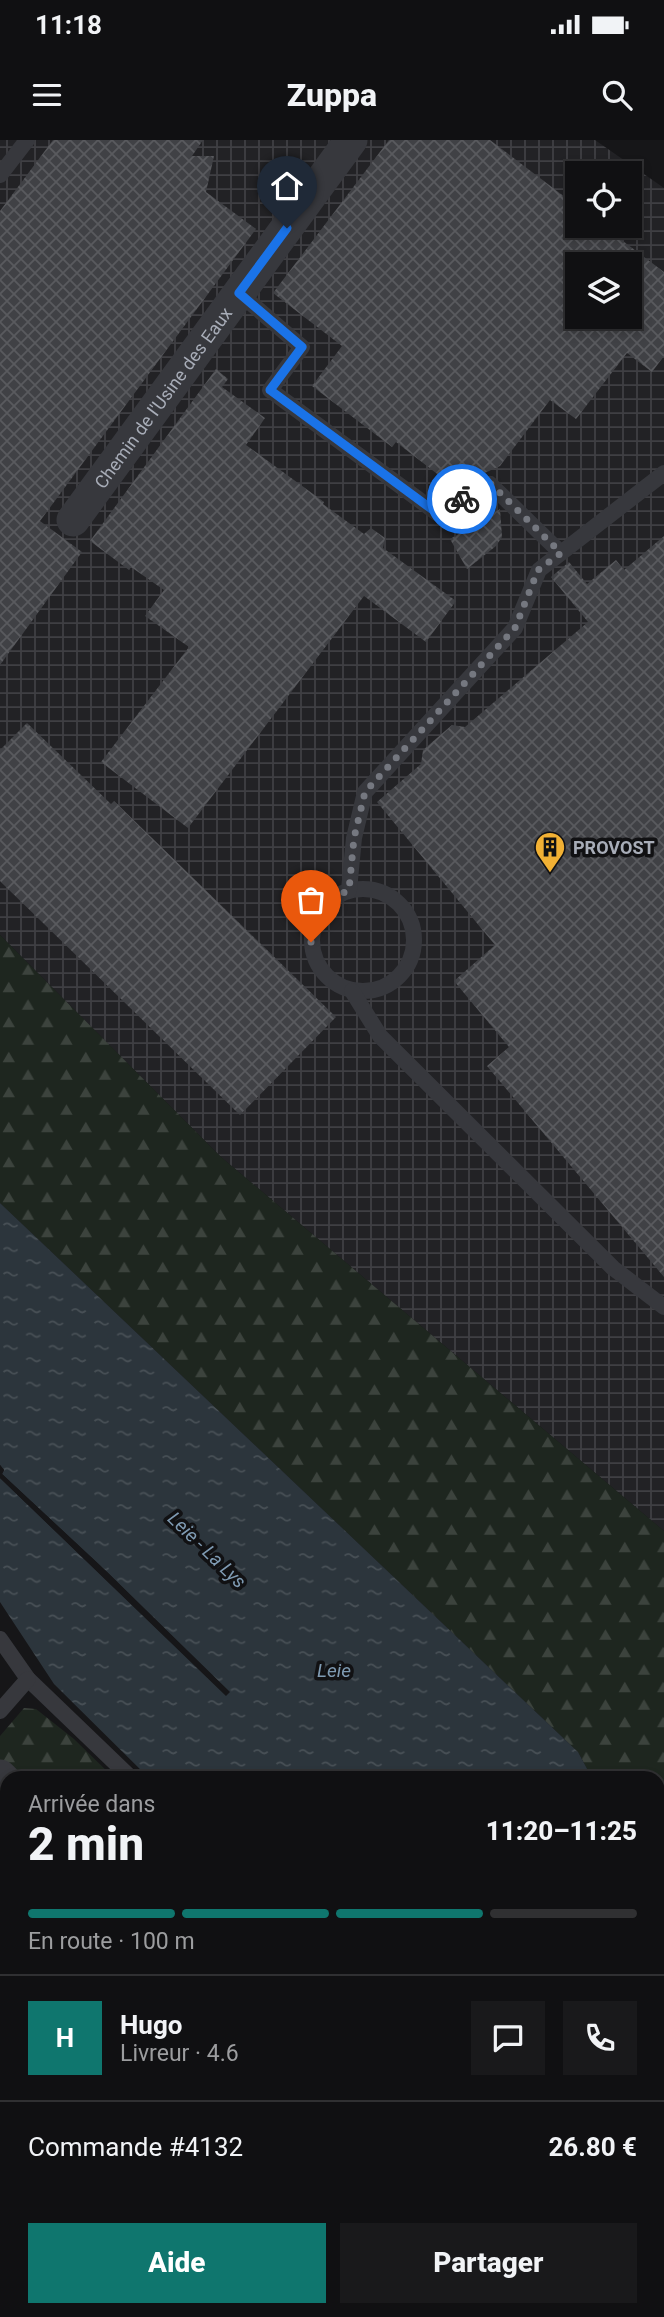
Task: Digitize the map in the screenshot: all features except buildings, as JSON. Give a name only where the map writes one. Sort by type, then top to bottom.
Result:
[{"type":"street","name":"Chemin de l'Usine des Eaux","points":[[73,520],[351,140]]},
{"type":"lane","points":[[0,175],[27,140]]},
{"type":"lane","points":[[239,293],[302,347],[270,390],[437,513],[491,484],[561,553]]},
{"type":"lane","points":[[349,890],[354,838],[365,792],[515,628],[538,570],[664,473]]},
{"type":"lane","points":[[366,888],[382,891],[397,900],[408,914],[414,929],[410,963],[399,976],[378,989],[352,990],[336,984],[314,959],[311,942],[313,925],[321,909],[333,897],[349,890],[366,888]]},
{"type":"lane","points":[[352,990],[380,1036],[613,1268],[664,1307]]},
{"type":"lane","points":[[0,1639],[27,1679],[124,1771]]},
{"type":"lane","points":[[0,1711],[27,1679]]},
{"type":"shaded area","points":[[0,140],[595,140],[625,161],[565,161],[565,238],[642,238],[642,173],[664,188],[664,1531],[221,1157],[0,935]]},
{"type":"green space","points":[[0,935],[221,1157],[664,1531],[664,1771],[588,1771],[578,1752],[0,1203]]},
{"type":"green space","points":[[24,1708],[36,1709],[74,1739],[107,1771],[10,1771],[0,1761],[0,1736]]},
{"type":"water","name":"Leie","points":[[0,1203],[578,1752],[588,1771],[142,1771],[54,1684],[0,1602],[0,1478],[226,1695],[229,1692],[105,1570],[2,1474],[4,1470],[0,1465]]},
{"type":"pier","points":[[0,1465],[4,1470],[2,1474],[230,1692],[226,1696],[0,1478]]},
{"type":"way so far","points":[[311,942],[313,925],[321,909],[333,897],[349,890],[354,838],[365,792],[515,628],[538,570],[561,553],[491,484],[462,499]]},
{"type":"place","name":"PROVOST","points":[[550,874]]},
{"type":"route","points":[[287,228],[239,293],[302,347],[270,390],[437,513],[462,499]]},
{"type":"water label","name":"Leie - La Lys","points":[[207,1550]]}]
